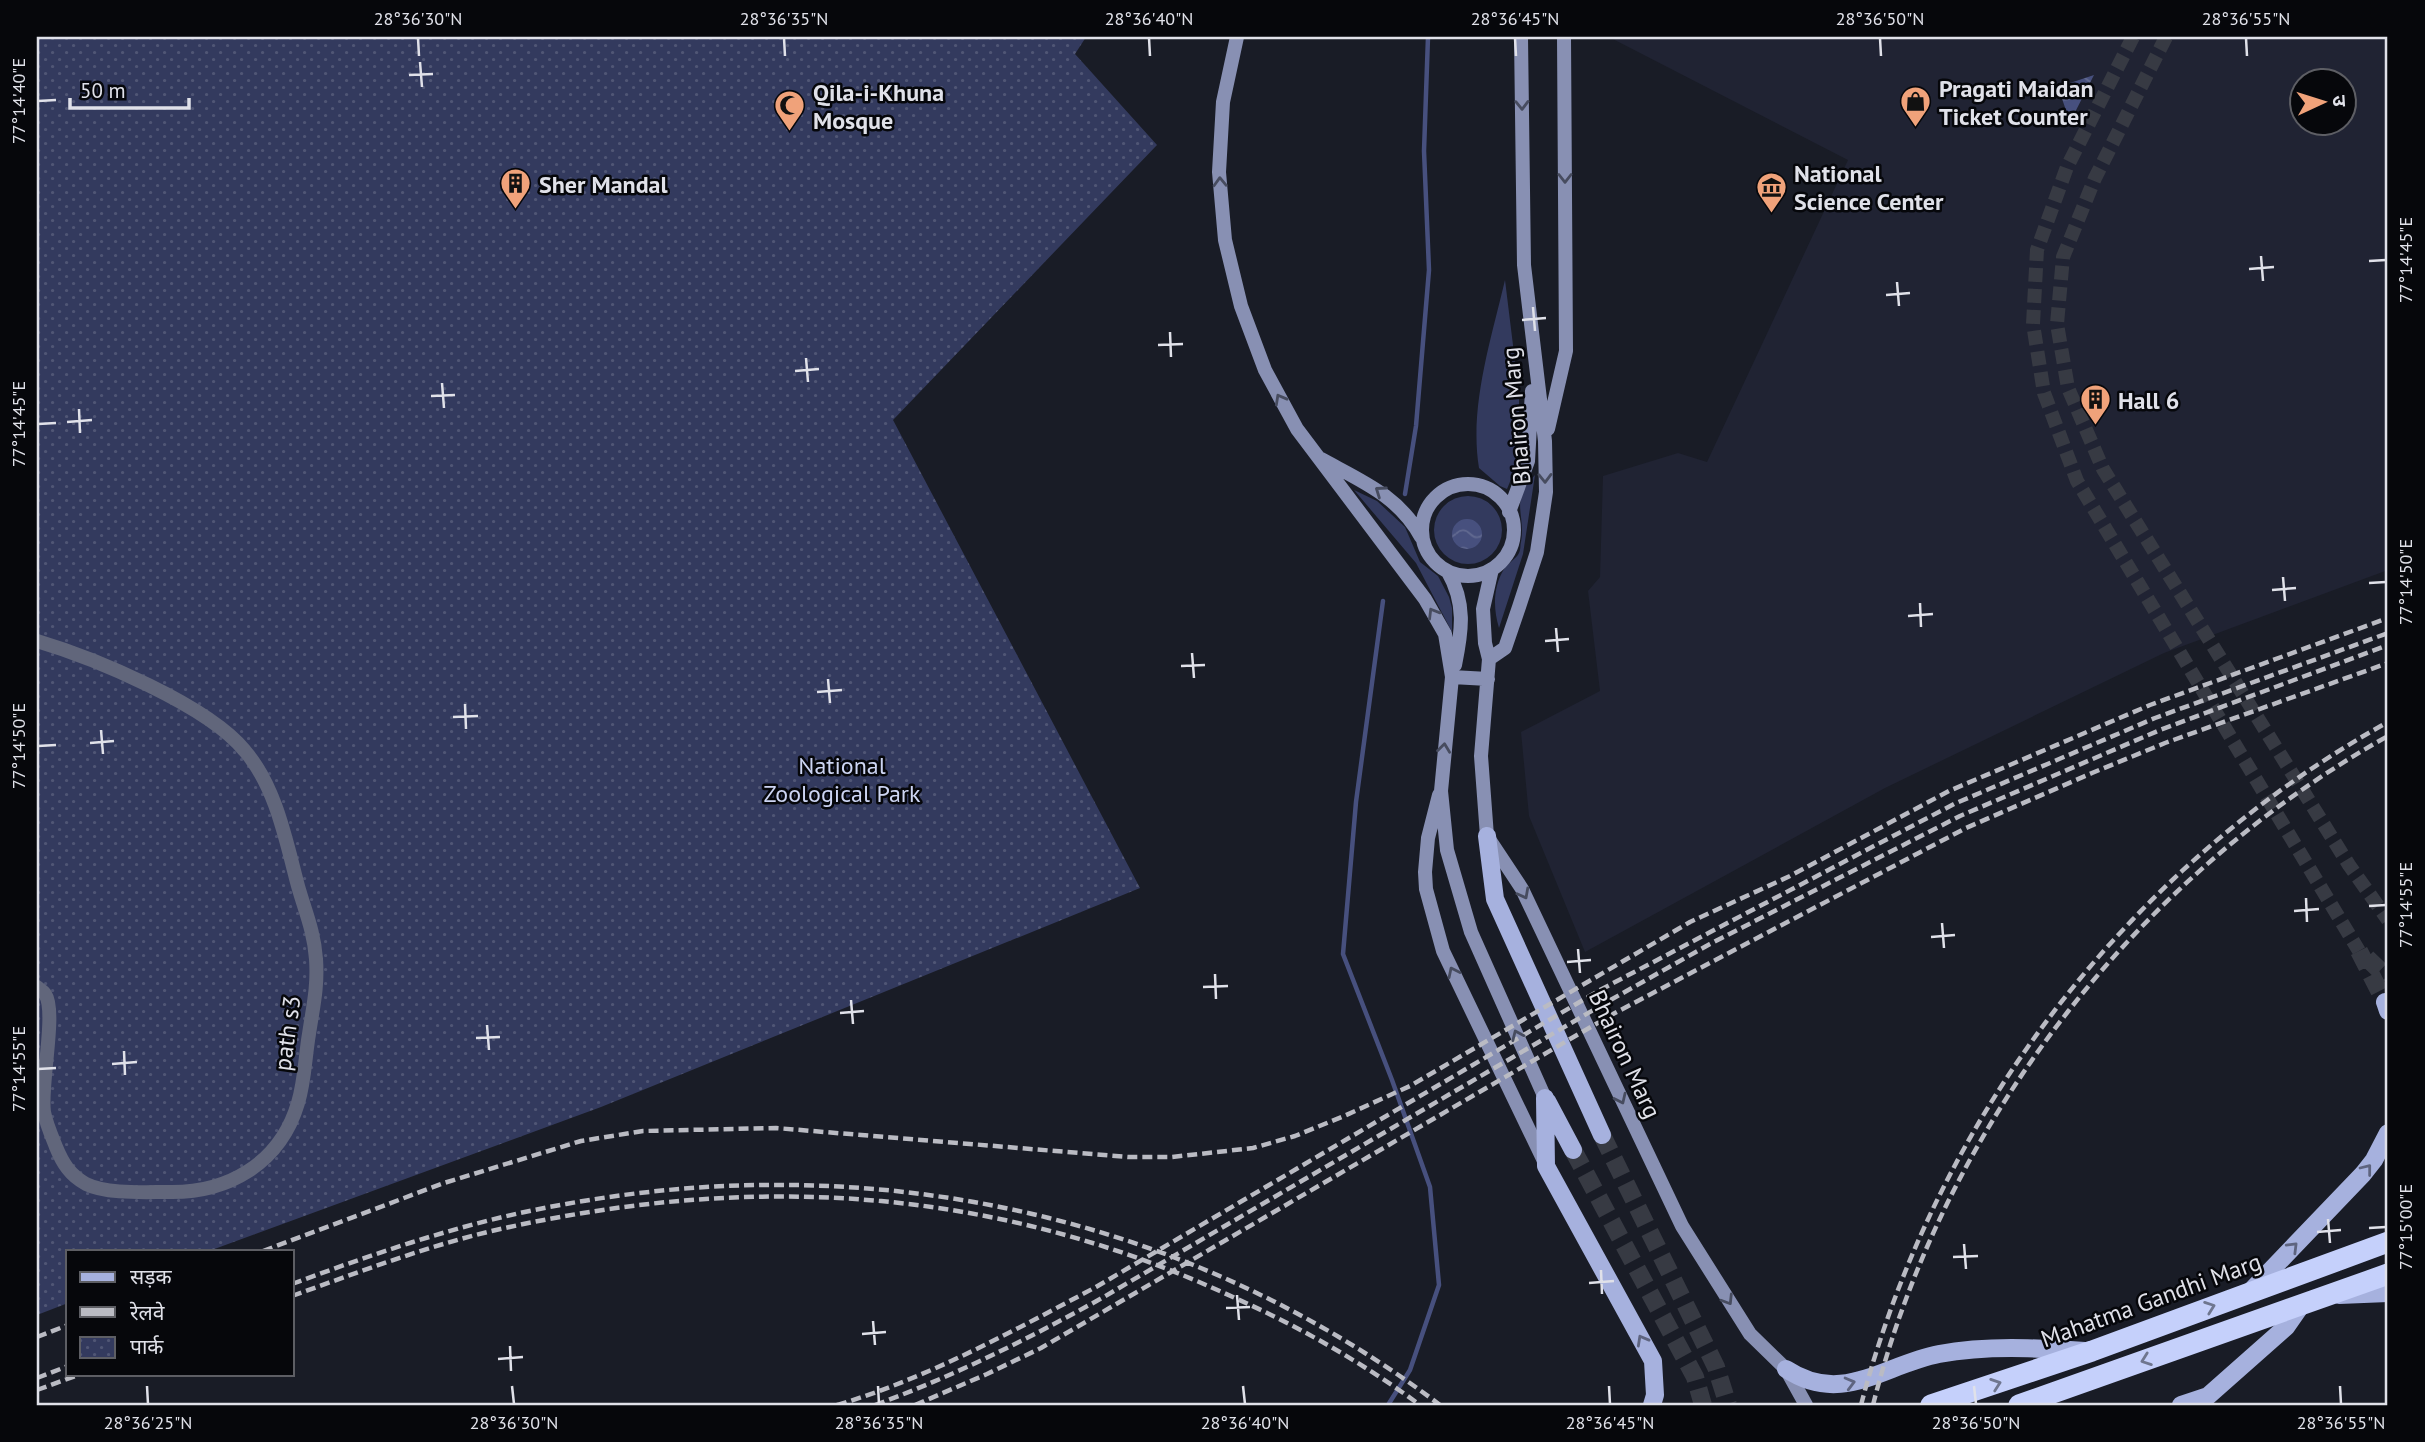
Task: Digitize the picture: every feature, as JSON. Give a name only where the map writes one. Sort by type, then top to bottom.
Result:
[{"type":"highway","name":"Mahatma Gandhi Marg","points":[[1931,1405],[2092,1351],[2388,1242]]},
{"type":"highway","points":[[2019,1405],[2388,1274]]},
{"type":"main road","points":[[1237,37],[1223,102],[1219,172],[1221,207],[1232,274],[1251,338],[1280,400],[1317,456],[1438,619],[1449,650],[1452,677]]},
{"type":"main road","name":"Bhairon Marg","points":[[1521,37],[1524,265],[1545,440],[1546,492],[1537,552],[1505,648],[1489,659],[1481,756],[1487,836],[1522,889],[1682,1226],[1750,1334],[1786,1369],[1806,1405]]},
{"type":"main road","points":[[1545,440],[1566,351],[1564,37]]},
{"type":"main road","points":[[1509,512],[1528,461],[1535,355]]},
{"type":"main road","points":[[1317,456],[1383,492],[1407,514],[1433,560],[1456,575],[1475,576],[1492,569],[1506,556],[1513,539],[1512,520],[1504,503],[1490,491],[1472,485],[1454,487],[1437,496],[1426,512],[1423,522],[1424,542]]},
{"type":"main road","points":[[1489,659],[1483,609],[1492,569]]},
{"type":"main road","points":[[1448,572],[1458,592],[1462,614],[1452,677],[1441,790],[1428,838],[1426,889],[1443,951],[1546,1166],[1653,1361],[1655,1395],[1652,1405]]},
{"type":"main road","points":[[1452,677],[1488,679]]},
{"type":"main road","points":[[1441,790],[1447,849],[1471,932],[1545,1098],[1573,1150]]},
{"type":"main road","points":[[1487,836],[1495,899],[1602,1135]]},
{"type":"main road","points":[[1545,1098],[1546,1166]]},
{"type":"main road","points":[[2248,1293],[2363,1174],[2374,1160],[2388,1133]]},
{"type":"main road","points":[[2327,1295],[2388,1293]]},
{"type":"main road","points":[[2181,1405],[2208,1396],[2286,1327],[2302,1304]]},
{"type":"main road","points":[[1786,1369],[1800,1378],[1838,1386],[1938,1354],[2018,1347],[2092,1351]]},
{"type":"street","name":"path s3","points":[[37,641],[119,672],[169,696],[217,724],[245,750],[271,796],[311,921],[316,959],[316,1001],[305,1074],[297,1106],[277,1145],[242,1177],[223,1185],[186,1193],[118,1191],[88,1185],[66,1170],[44,1112],[44,1082],[51,1013],[46,994],[37,987]]},
{"type":"shaded area","points":[[1609,37],[2388,37],[2388,570],[2164,653],[1885,788],[1585,952],[1529,816],[1521,732],[1600,691],[1588,591],[1600,577],[1603,476],[1678,453],[1707,462],[1848,160]]},
{"type":"green space","name":"National Zoological Park","points":[[37,37],[1086,37],[1075,54],[1157,145],[893,420],[1140,888],[601,1107],[212,1250],[66,1250],[66,1304],[37,1315]]},
{"type":"green space","points":[[1505,280],[1519,394],[1519,460],[1507,489],[1479,468],[1477,445],[1483,374]]},
{"type":"green space","points":[[1535,475],[1523,554],[1499,628],[1495,605],[1496,590],[1504,569],[1520,552],[1520,500],[1527,484]]},
{"type":"green space","points":[[1354,490],[1377,501],[1405,527],[1420,562],[1438,576],[1449,597],[1452,632],[1416,563]]},
{"type":"green space","points":[[1468,496],[1481,498],[1492,506],[1500,517],[1500,543],[1492,554],[1481,562],[1468,564],[1455,562],[1444,554],[1436,543],[1434,530],[1436,517],[1444,506],[1455,498]]},
{"type":"water","points":[[2094,75],[2070,122],[2058,87]]},
{"type":"water","points":[[1467,519],[1478,523],[1482,534],[1478,545],[1467,549],[1456,545],[1452,534],[1456,523]]},
{"type":"waterway","points":[[1405,494],[1416,426],[1429,270],[1424,151],[1428,37]]},
{"type":"waterway","points":[[1383,601],[1356,802],[1343,954],[1430,1187],[1439,1285],[1410,1370],[1388,1405]]},
{"type":"tunnel","points":[[2133,37],[2067,167],[2037,250],[2033,324],[2044,393],[2077,481],[2359,951]]},
{"type":"tunnel","points":[[2166,37],[2095,178],[2063,257],[2057,324],[2068,388],[2103,469],[2349,865],[2388,920]]},
{"type":"tunnel","points":[[2359,951],[2385,1002]]},
{"type":"tunnel","points":[[2367,958],[2388,978]]},
{"type":"tunnel","points":[[1602,1135],[1716,1367],[1728,1405]]},
{"type":"tunnel","points":[[1573,1150],[1695,1377],[1703,1405]]},
{"type":"railway","points":[[266,1250],[444,1183],[581,1141],[643,1131],[776,1128],[1128,1157],[1172,1157],[1253,1148],[1295,1136],[1410,1086],[1690,922],[1790,876],[1949,791],[2150,705],[2388,618]]},
{"type":"railway","points":[[837,1405],[937,1367],[1002,1337],[1096,1287],[1600,990],[1954,804],[2155,718],[2388,633]]},
{"type":"railway","points":[[875,1405],[962,1369],[1102,1298],[1710,944],[1960,816],[2160,730],[2388,645]]},
{"type":"railway","points":[[915,1405],[1041,1348],[1613,1014],[1966,828],[2165,743],[2388,663]]},
{"type":"railway","points":[[1861,1405],[1895,1299],[1938,1197],[1992,1101],[2055,1010],[2127,926],[2207,849],[2294,781],[2388,722]]},
{"type":"railway","points":[[1873,1405],[1905,1302],[1948,1202],[2001,1108],[2063,1018],[2133,936],[2211,860],[2297,793],[2388,736]]},
{"type":"railway","points":[[294,1283],[427,1238],[566,1204],[682,1189],[798,1185],[912,1193],[1025,1212],[1135,1243],[1241,1286],[1343,1340],[1440,1405]]},
{"type":"railway","points":[[294,1295],[444,1244],[496,1230],[591,1212],[686,1200],[779,1196],[872,1200],[963,1212],[1054,1232],[1145,1261],[1283,1321],[1354,1360],[1420,1405]]},
{"type":"railway","points":[[37,1337],[66,1326]]},
{"type":"railway","points":[[37,1378],[66,1367]]},
{"type":"railway","points":[[37,1390],[76,1376]]},
{"type":"place","name":"Pragati Maidan Ticket Counter","points":[[1916,129]]},
{"type":"place","name":"Qila-i-Khuna Mosque","points":[[790,133]]},
{"type":"place","name":"Sher Mandal","points":[[516,211]]},
{"type":"place","name":"National Science Center","points":[[1771,214]]},
{"type":"place","name":"Hall 6","points":[[2095,427]]}]
